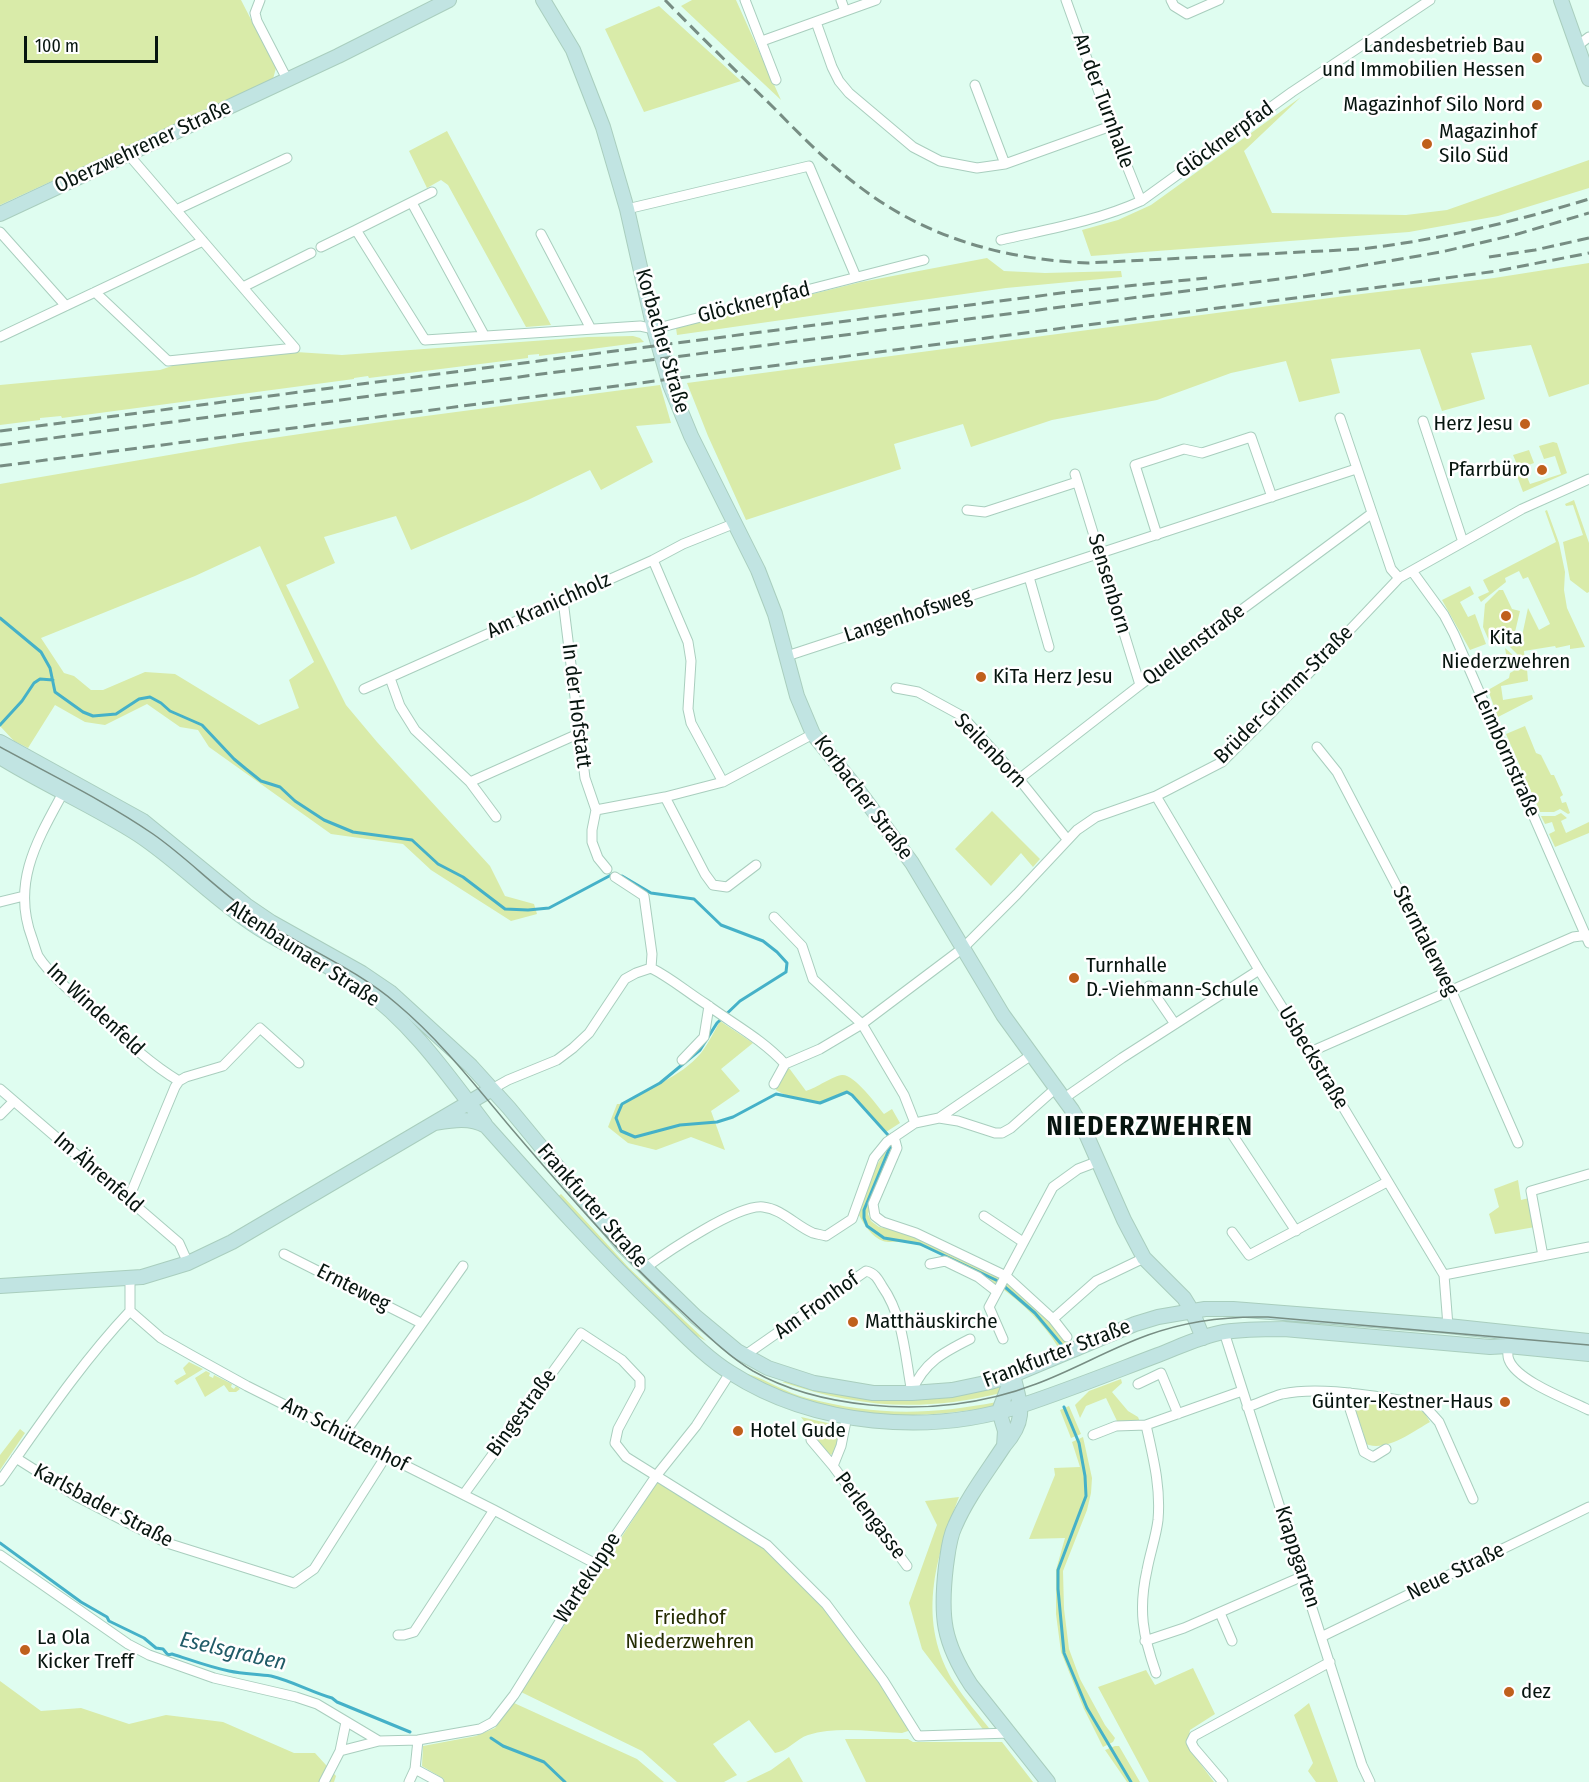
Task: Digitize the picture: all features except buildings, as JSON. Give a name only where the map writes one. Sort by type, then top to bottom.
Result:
[{"type":"main road","name":"Oberzwehrener Straße","points":[[0,214],[287,80],[449,0]]},
{"type":"main road","name":"Korbacher Straße","points":[[543,0],[573,50],[612,154],[670,385],[733,524],[758,570],[775,614],[797,696],[813,734],[912,863],[1003,1015],[1087,1136],[1124,1220],[1144,1258],[1179,1292],[1192,1311],[1203,1338]]},
{"type":"main road","points":[[1561,0],[1589,80]]},
{"type":"main road","name":"Altenbaunaer Straße","points":[[1,748],[64,791],[153,845],[225,905],[259,928],[337,972],[378,999],[416,1034],[486,1126]]},
{"type":"main road","name":"Altenbaunaer Straße","points":[[1,748],[143,821],[246,905],[390,992],[471,1066],[492,1089]]},
{"type":"main road","points":[[0,1286],[130,1278],[156,1274],[188,1263],[232,1242],[492,1089]]},
{"type":"main road","name":"Frankfurter Straße","points":[[492,1089],[601,1221],[696,1317],[744,1356],[768,1368],[814,1383],[873,1393],[912,1393],[972,1386],[1013,1375],[1135,1324],[1205,1308],[1448,1326],[1589,1354]]},
{"type":"main road","points":[[435,1123],[465,1119],[486,1126]]},
{"type":"main road","name":"Frankfurter Straße","points":[[486,1126],[623,1276],[693,1342],[730,1373],[789,1402],[847,1416],[872,1420],[932,1421],[976,1416],[1020,1406],[1066,1391],[1203,1338],[1224,1332],[1252,1329],[1284,1329],[1490,1347],[1508,1339],[1589,1341]]},
{"type":"main road","points":[[1448,1326],[1449,1343]]},
{"type":"main road","points":[[730,1373],[744,1356]]},
{"type":"main road","points":[[1013,1375],[1021,1418],[1012,1437],[1004,1446],[955,1526],[949,1545],[942,1607],[944,1626],[960,1668],[1048,1782]]},
{"type":"main road","points":[[1004,1446],[1005,1431],[999,1411],[1013,1375]]},
{"type":"street","points":[[260,0],[255,13],[257,21],[287,80]]},
{"type":"street","points":[[745,0],[776,80]]},
{"type":"street","points":[[841,0],[845,11]]},
{"type":"street","points":[[762,42],[876,0]]},
{"type":"street","name":"An der Turnhalle","points":[[1066,0],[1111,126],[1141,201]]},
{"type":"street","points":[[1171,0],[1174,6],[1187,14],[1219,0]]},
{"type":"street","name":"Glöcknerpfad","points":[[1001,240],[1115,213],[1141,201],[1292,92],[1430,0]]},
{"type":"street","points":[[816,22],[839,81],[849,93],[914,147],[940,162],[977,168],[1005,164],[1111,126]]},
{"type":"street","points":[[1577,46],[1589,37]]},
{"type":"street","points":[[975,86],[1005,164]]},
{"type":"street","points":[[95,292],[168,361],[295,348],[128,154]]},
{"type":"street","points":[[176,210],[287,158]]},
{"type":"street","points":[[627,209],[809,166],[856,277]]},
{"type":"street","points":[[321,247],[432,192]]},
{"type":"street","points":[[412,203],[484,335]]},
{"type":"street","name":"Glöcknerpfad","points":[[356,230],[425,340],[640,326],[654,328],[924,260]]},
{"type":"street","points":[[0,231],[66,306]]},
{"type":"street","points":[[541,234],[591,329]]},
{"type":"street","points":[[0,337],[203,241]]},
{"type":"street","points":[[243,287],[311,253]]},
{"type":"street","points":[[1340,418],[1391,569],[1399,578]]},
{"type":"street","points":[[1423,422],[1463,542]]},
{"type":"street","points":[[1157,535],[1135,465],[1185,449],[1202,453],[1251,437],[1272,497]]},
{"type":"street","name":"Langenhofsweg","points":[[787,656],[1356,470]]},
{"type":"street","name":"Sensenborn","points":[[967,510],[985,512],[1076,478],[1140,685]]},
{"type":"street","name":"Brüder-Grimm-Straße","points":[[784,1064],[820,1049],[862,1024],[963,948],[1067,839],[1096,817],[1156,796],[1222,762],[1399,578],[1522,509],[1589,479]]},
{"type":"street","name":"Quellenstraße","points":[[1019,779],[1140,685],[1371,514]]},
{"type":"street","name":"Am Kranichholz","points":[[364,688],[653,560],[683,544],[733,524]]},
{"type":"street","points":[[653,560],[688,642],[691,661],[688,709],[691,723],[723,782]]},
{"type":"street","name":"Leimbornstraße","points":[[1412,571],[1444,615],[1454,634],[1588,938]]},
{"type":"street","points":[[1029,576],[1049,647]]},
{"type":"street","name":"In der Hofstatt","points":[[563,600],[585,778],[596,810],[592,842],[598,858],[607,868]]},
{"type":"street","points":[[390,678],[400,706],[415,730],[470,782],[496,817]]},
{"type":"street","name":"Seilenborn","points":[[896,688],[918,692],[962,716],[1019,779],[1067,839]]},
{"type":"street","points":[[470,782],[580,733]]},
{"type":"street","points":[[596,810],[665,797],[723,782],[813,734]]},
{"type":"street","name":"Sterntalerweg","points":[[1317,747],[1337,772],[1451,990],[1518,1143]]},
{"type":"street","name":"Im Windenfeld","points":[[64,791],[38,840],[27,868],[24,896],[29,930],[39,956],[78,998],[161,1070],[179,1081]]},
{"type":"street","name":"Usbeckstraße","points":[[1156,796],[1258,970],[1444,1275],[1448,1326]]},
{"type":"street","points":[[665,797],[713,885],[727,887],[756,865]]},
{"type":"street","points":[[615,877],[644,896],[652,954],[651,968]]},
{"type":"street","points":[[0,902],[24,896]]},
{"type":"street","points":[[774,917],[802,946],[813,979],[862,1024],[904,1095],[915,1123]]},
{"type":"street","points":[[1310,1052],[1573,937],[1588,938]]},
{"type":"street","points":[[492,1089],[557,1060],[573,1048],[589,1033],[625,979],[651,968],[670,977],[753,1035],[784,1064],[774,1084]]},
{"type":"street","points":[[645,1268],[718,1222],[748,1209],[765,1207],[785,1216],[812,1233],[826,1236],[852,1219],[874,1158],[891,1139],[915,1123],[939,1118],[958,1120],[995,1133],[1002,1133],[1258,970]]},
{"type":"street","points":[[1149,986],[1175,1024]]},
{"type":"street","points":[[682,1060],[704,1037],[712,1008]]},
{"type":"street","points":[[128,1200],[179,1081],[223,1066],[260,1028],[300,1063]]},
{"type":"street","points":[[939,1118],[1027,1058]]},
{"type":"street","name":"Im Ährenfeld","points":[[0,1089],[178,1243],[188,1263]]},
{"type":"street","points":[[0,1116],[14,1101]]},
{"type":"street","points":[[1222,1119],[1296,1231]]},
{"type":"street","points":[[891,1139],[897,1148],[873,1204],[875,1216],[883,1222],[915,1233],[1006,1277],[1053,1319],[1067,1336]]},
{"type":"street","points":[[1003,1339],[989,1307],[1023,1242],[1053,1187],[1078,1168],[1099,1161]]},
{"type":"street","points":[[1543,1256],[1531,1191],[1589,1174]]},
{"type":"street","points":[[1232,1232],[1249,1255],[1387,1182]]},
{"type":"street","points":[[984,1216],[1023,1242]]},
{"type":"street","points":[[1444,1275],[1589,1247]]},
{"type":"street","name":"Ernteweg","points":[[284,1254],[421,1323]]},
{"type":"street","points":[[1053,1319],[1096,1281],[1144,1258]]},
{"type":"street","points":[[930,1264],[945,1261],[998,1289]]},
{"type":"street","points":[[344,1434],[463,1266]]},
{"type":"street","name":"Am Fronhof","points":[[744,1356],[866,1271],[871,1272],[891,1299],[898,1317],[912,1393]]},
{"type":"street","points":[[0,1481],[36,1428],[114,1328],[130,1311],[130,1278]]},
{"type":"street","name":"Am Schützenhof","points":[[130,1311],[161,1338],[247,1386],[464,1494],[596,1564]]},
{"type":"street","name":"Krappgarten","points":[[1224,1332],[1323,1636],[1362,1765],[1370,1782]]},
{"type":"street","name":"Bingestraße","points":[[464,1494],[581,1333],[622,1360],[640,1379],[640,1388],[618,1429],[615,1443],[626,1456],[656,1476]]},
{"type":"street","points":[[912,1393],[918,1377],[935,1359],[970,1339]]},
{"type":"street","points":[[1508,1339],[1508,1359],[1516,1371]]},
{"type":"street","points":[[1490,1347],[1516,1371],[1562,1398],[1589,1410]]},
{"type":"street","name":"Wartekuppe","points":[[340,1751],[380,1741],[418,1740],[480,1730],[493,1722],[514,1695],[596,1564],[656,1476],[696,1426],[730,1373]]},
{"type":"street","points":[[1138,1384],[1161,1373],[1178,1414]]},
{"type":"street","points":[[1093,1436],[1116,1426],[1146,1425],[1242,1391]]},
{"type":"street","points":[[1247,1407],[1281,1394],[1297,1392],[1350,1393],[1422,1403],[1439,1422],[1473,1499]]},
{"type":"street","points":[[1350,1393],[1349,1406],[1364,1452],[1373,1456],[1386,1449]]},
{"type":"street","name":"Perlengasse","points":[[833,1466],[841,1446],[847,1416]]},
{"type":"street","points":[[1146,1425],[1159,1482],[1158,1521],[1143,1591],[1142,1615],[1145,1641],[1156,1673]]},
{"type":"street","name":"Perlengasse","points":[[812,1440],[907,1566]]},
{"type":"street","name":"Karlsbader Straße","points":[[16,1458],[76,1496],[167,1543],[294,1583],[314,1569],[386,1456]]},
{"type":"street","points":[[656,1476],[767,1545],[826,1604],[882,1680],[918,1736],[1010,1733]]},
{"type":"street","name":"Neue Straße","points":[[1323,1636],[1589,1507]]},
{"type":"street","points":[[398,1635],[414,1632],[494,1510]]},
{"type":"street","points":[[0,1555],[128,1644],[214,1678],[296,1696],[317,1704],[380,1741]]},
{"type":"street","points":[[1145,1641],[1184,1628],[1303,1576]]},
{"type":"street","points":[[1220,1613],[1232,1641]]},
{"type":"street","points":[[1223,1782],[1194,1748],[1191,1742],[1194,1736],[1330,1662]]},
{"type":"street","points":[[324,1782],[340,1751],[346,1722]]},
{"type":"street","points":[[409,1782],[415,1769],[418,1740]]},
{"type":"street","points":[[415,1769],[439,1782]]},
{"type":"green space","points":[[0,0],[241,0],[276,68],[273,79],[0,205]]},
{"type":"green space","points":[[692,0],[736,0],[781,100],[681,6]]},
{"type":"green space","points":[[659,6],[741,81],[644,112],[605,29]]},
{"type":"green space","points":[[1301,97],[1244,151],[1272,213],[1406,215],[1447,210],[1589,160],[1589,188],[1498,216],[1409,232],[1091,256],[1082,230],[1118,220],[1151,205]]},
{"type":"green space","points":[[447,131],[551,325],[526,327],[448,185],[441,180],[427,188],[409,151]]},
{"type":"green space","points":[[987,258],[1004,271],[1045,273],[1121,271],[1122,277],[1006,288],[677,335],[676,328],[861,282]]},
{"type":"green space","points":[[1589,263],[1589,384],[1549,397],[1531,345],[1471,353],[1485,399],[1442,411],[1420,349],[1331,359],[1340,393],[1299,402],[1286,361],[1231,373],[1157,400],[1052,420],[971,447],[963,424],[894,444],[901,469],[746,520],[687,383],[1494,278]]},
{"type":"green space","points":[[633,336],[644,342],[539,356],[539,354],[528,355],[528,358],[369,378],[368,376],[0,425],[0,385],[160,370],[184,362],[296,352],[342,355],[588,337]]},
{"type":"green space","points":[[660,385],[671,423],[636,426],[653,462],[601,490],[590,470],[528,500],[411,550],[396,516],[324,537],[335,563],[286,585],[346,705],[490,866],[505,896],[534,904],[537,914],[511,921],[431,870],[403,844],[331,834],[209,747],[198,730],[180,727],[147,704],[105,725],[85,722],[55,705],[28,748],[14,741],[0,726],[0,484],[239,443]],"holes":[[[260,546],[314,662],[289,680],[299,708],[259,725],[175,674],[145,672],[103,690],[91,690],[74,676],[64,673],[41,638],[195,576]]]},
{"type":"green space","points":[[1557,443],[1567,473],[1523,492],[1517,476],[1519,469],[1513,455],[1529,450],[1534,463],[1523,467],[1530,484],[1561,474],[1555,456],[1544,459],[1539,446]]},
{"type":"green space","points":[[1574,500],[1589,543],[1589,592],[1587,593],[1570,580],[1563,542],[1583,535],[1573,505],[1566,506],[1565,504]]},
{"type":"green space","points":[[1547,510],[1559,543],[1565,572],[1564,590],[1567,608],[1585,647],[1570,649],[1570,645],[1524,651],[1525,662],[1507,644],[1522,636],[1528,608],[1539,630],[1550,624],[1528,577],[1523,579],[1519,571],[1505,578],[1506,582],[1481,602],[1478,597],[1489,592],[1483,580],[1556,542],[1545,511]]},
{"type":"green space","points":[[1470,586],[1474,594],[1460,602],[1468,617],[1475,614],[1486,644],[1470,650],[1442,600]]},
{"type":"green space","points":[[1499,590],[1503,590],[1512,609],[1520,611],[1515,632],[1504,639],[1490,643],[1483,627],[1485,604]]},
{"type":"green space","points":[[1505,648],[1524,665],[1509,670]]},
{"type":"green space","points":[[1517,669],[1527,669],[1528,681],[1501,686],[1503,700],[1532,695],[1533,699],[1498,717],[1488,690],[1509,678],[1510,673]]},
{"type":"green space","points":[[1525,726],[1536,753],[1541,755],[1551,775],[1554,775],[1563,795],[1560,797],[1562,803],[1566,802],[1570,813],[1560,809],[1554,812],[1540,812],[1506,734]]},
{"type":"green space","points":[[992,811],[1040,859],[1033,867],[1021,853],[991,886],[955,849]]},
{"type":"green space","points":[[1561,813],[1567,818],[1561,821],[1566,833],[1589,822],[1589,833],[1555,847],[1549,834],[1555,831],[1552,822],[1545,824],[1541,816],[1555,816]]},
{"type":"green space","points":[[720,1021],[753,1043],[721,1069],[740,1091],[711,1111],[725,1150],[691,1137],[656,1150],[628,1143],[608,1127],[617,1104],[622,1104],[663,1082],[693,1062],[704,1049]]},
{"type":"green space","points":[[789,1068],[806,1091],[838,1076],[847,1076],[864,1090],[884,1114],[892,1109],[900,1123],[886,1132],[852,1095],[843,1094],[823,1102],[808,1102],[781,1093],[776,1090],[777,1083]]},
{"type":"green space","points":[[890,1144],[894,1144],[868,1214],[871,1221],[879,1227],[914,1234],[1006,1276],[1068,1342],[1058,1347],[1032,1314],[1016,1300],[999,1286],[962,1264],[921,1246],[888,1242],[875,1237],[859,1215],[873,1171]]},
{"type":"green space","points":[[1518,1180],[1521,1200],[1529,1198],[1535,1227],[1495,1234],[1489,1214],[1499,1207],[1494,1189]]},
{"type":"green space","points":[[561,1194],[629,1268],[706,1341],[695,1335],[626,1272],[556,1198]]},
{"type":"green space","points":[[189,1362],[203,1369],[177,1385],[174,1381],[186,1374],[183,1368]]},
{"type":"green space","points":[[206,1371],[210,1373],[209,1376],[213,1378],[214,1375],[232,1384],[231,1387],[234,1389],[236,1386],[240,1389],[236,1392],[229,1392],[224,1385],[205,1397],[195,1378]]},
{"type":"green space","points":[[746,1375],[799,1396],[879,1411],[925,1411],[997,1402],[997,1406],[919,1415],[843,1411],[786,1396]]},
{"type":"green space","points":[[1121,1379],[1122,1383],[1112,1392],[1128,1411],[1138,1417],[1140,1422],[1118,1423],[1106,1398],[1086,1406],[1080,1418],[1075,1405],[1089,1391]]},
{"type":"green space","points":[[792,1381],[837,1393],[1002,1387],[1001,1393],[944,1403],[917,1405],[864,1402],[810,1391],[782,1382]]},
{"type":"green space","points":[[1358,1403],[1383,1404],[1418,1410],[1424,1412],[1430,1422],[1397,1441],[1379,1446],[1370,1445],[1362,1442],[1361,1437],[1364,1435],[1355,1409],[1352,1410],[1352,1406]]},
{"type":"green space","points":[[1069,1406],[1081,1434],[1071,1438],[1060,1410]]},
{"type":"green space","points":[[801,1417],[841,1426],[834,1454],[829,1455]]},
{"type":"green space","points":[[20,1429],[25,1433],[0,1470],[0,1455]]},
{"type":"green space","points":[[1083,1437],[1092,1478],[1091,1493],[1087,1510],[1063,1571],[1064,1609],[1069,1649],[1080,1679],[1105,1725],[1115,1738],[1113,1742],[1103,1747],[1084,1709],[1061,1652],[1056,1614],[1056,1570],[1065,1538],[1029,1539],[1055,1475],[1054,1468],[1080,1467],[1072,1442]]},
{"type":"green space","name":"Friedhof Niederzwehren","points":[[658,1481],[766,1550],[821,1605],[879,1681],[910,1728],[908,1731],[902,1733],[855,1730],[819,1732],[808,1735],[775,1753],[749,1720],[713,1744],[737,1775],[724,1782],[677,1782],[642,1751],[521,1692]]},
{"type":"green space","points":[[959,1497],[943,1544],[933,1590],[936,1637],[943,1661],[955,1684],[992,1732],[985,1732],[922,1649],[909,1603],[937,1525],[925,1501]]},
{"type":"green space","points":[[1193,1668],[1215,1714],[1190,1730],[1187,1746],[1214,1782],[1149,1782],[1098,1687],[1146,1670],[1155,1685]]},
{"type":"green space","points":[[0,1681],[41,1711],[81,1708],[129,1724],[166,1715],[223,1722],[294,1753],[315,1753],[336,1776],[334,1782],[0,1782]]},
{"type":"green space","points":[[514,1703],[637,1759],[664,1782],[442,1782],[444,1779],[422,1766],[423,1746],[476,1736],[495,1728]]},
{"type":"green space","points":[[1309,1703],[1338,1782],[1316,1782],[1308,1771],[1313,1763],[1294,1715]]},
{"type":"green space","points":[[845,1739],[1002,1742],[1033,1782],[866,1782]]},
{"type":"green space","points":[[1119,1746],[1140,1782],[1127,1782],[1105,1750]]},
{"type":"green space","points":[[789,1757],[803,1782],[746,1782],[771,1770]]},
{"type":"waterway","points":[[0,618],[41,652],[50,668],[55,692],[83,712],[93,716],[116,714],[139,699],[150,697],[170,711],[202,725],[234,759],[261,781],[280,787],[295,801],[324,820],[353,832],[412,840],[438,864],[463,877],[505,909],[549,908],[613,874]]},
{"type":"waterway","points":[[0,725],[22,701],[34,683],[40,679],[53,680]]},
{"type":"waterway","points":[[622,876],[651,893],[694,899],[721,925],[763,941],[787,963],[786,972],[740,1001],[717,1023],[700,1050],[660,1083],[622,1104],[616,1118],[621,1131],[635,1137],[680,1125],[717,1122],[733,1117],[776,1094],[820,1103],[847,1092],[888,1135],[890,1147],[864,1210],[867,1226],[884,1238],[920,1244],[998,1281],[1035,1313],[1061,1344]]},
{"type":"waterway","points":[[1064,1407],[1079,1443],[1086,1496],[1058,1570],[1064,1653],[1087,1708],[1131,1782]]},
{"type":"waterway","name":"Eselsgraben","points":[[0,1543],[81,1602],[107,1617],[109,1621],[144,1638],[156,1648],[163,1649],[168,1655],[172,1654],[229,1671],[279,1678],[410,1732]]},
{"type":"waterway","name":"Eselsgraben","points":[[491,1738],[503,1746],[544,1762],[565,1782]]},
{"type":"tram line","points":[[0,747],[135,822],[254,915],[363,979],[397,1004],[442,1048],[612,1243],[655,1286],[733,1357],[753,1371],[780,1384],[825,1398],[891,1407],[933,1406],[975,1401],[1036,1384],[1162,1330],[1207,1320],[1237,1317],[1268,1317],[1589,1345]]},
{"type":"railway","points":[[665,0],[815,149],[873,197],[935,231],[984,248],[1010,254],[1088,263],[1361,249],[1419,241],[1476,229],[1589,199]]},
{"type":"railway","points":[[0,445],[1302,276],[1441,252],[1514,235],[1589,213]]},
{"type":"railway","points":[[1489,257],[1589,238]]},
{"type":"railway","points":[[0,466],[1380,287],[1497,271],[1589,253]]},
{"type":"railway","points":[[0,431],[1077,291],[1207,278]]},
{"type":"place","name":"Landesbetrieb Bau und Immobilien Hessen","points":[[1537,58]]},
{"type":"place","name":"Magazinhof Silo Nord","points":[[1537,105]]},
{"type":"place","name":"Magazinhof Silo Süd","points":[[1427,144]]},
{"type":"place","name":"Herz Jesu","points":[[1525,424]]},
{"type":"place","name":"Pfarrbüro","points":[[1542,470]]},
{"type":"place","name":"Kita Niederzwehren","points":[[1506,616]]},
{"type":"place","name":"KiTa Herz Jesu","points":[[981,677]]},
{"type":"place","name":"Turnhalle D.-Viehmann-Schule","points":[[1074,978]]},
{"type":"place","name":"Matthäuskirche","points":[[853,1322]]},
{"type":"place","name":"Günter-Kestner-Haus","points":[[1505,1402]]},
{"type":"place","name":"Hotel Gude","points":[[738,1431]]},
{"type":"place","name":"La Ola Kicker Treff","points":[[25,1650]]},
{"type":"place","name":"dez","points":[[1509,1692]]},
{"type":"district","name":"NIEDERZWEHREN","points":[[1150,1127]]}]
